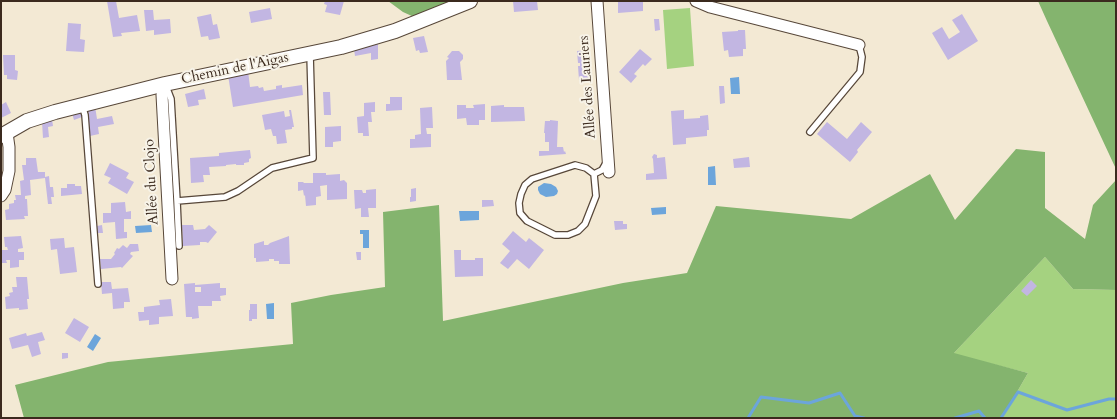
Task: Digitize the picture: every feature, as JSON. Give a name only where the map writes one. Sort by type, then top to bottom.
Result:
[{"type":"street","name":"Chemin de l'Aigas","points":[[4,134],[26,122],[82,105],[165,84],[341,47],[396,31],[470,1]]},
{"type":"street","name":"Allée des Lauriers","points":[[597,1],[609,172]]},
{"type":"street","points":[[696,1],[710,7],[859,45]]},
{"type":"street","name":"Allée du Clojo","points":[[165,84],[162,95],[172,279]]},
{"type":"street","points":[[1,196],[5,190],[9,171],[9,147],[4,134]]},
{"type":"lane","points":[[810,132],[860,72],[862,57],[859,45]]},
{"type":"lane","points":[[177,201],[226,197],[238,191],[272,168],[313,158],[310,53]]},
{"type":"lane","points":[[165,84],[171,99],[179,246]]},
{"type":"lane","points":[[82,105],[85,115],[98,284]]},
{"type":"lane","points":[[594,174],[602,170],[608,159]]},
{"type":"lane","points":[[575,165],[586,168],[594,174],[596,196],[586,224],[578,231],[568,235],[555,235],[527,221],[520,213],[519,203],[521,194],[525,185],[532,179],[575,165]]},
{"type":"green space","points":[[388,1],[453,1],[414,17],[403,12]]},
{"type":"green space","points":[[1038,1],[1116,1],[1116,169],[1047,21]]},
{"type":"green space","points":[[690,8],[694,66],[667,69],[663,10]]},
{"type":"green space","points":[[1016,149],[1045,152],[1045,208],[1085,239],[1093,205],[1116,180],[1116,290],[1073,289],[1045,257],[954,353],[1028,373],[1002,418],[24,418],[15,385],[108,362],[293,344],[291,303],[385,287],[383,212],[439,205],[443,321],[623,283],[687,273],[716,206],[851,219],[930,174],[955,220]]},
{"type":"green space","points":[[1045,257],[1073,289],[1116,290],[1116,418],[1002,418],[1028,373],[953,354]]},
{"type":"water","points":[[739,77],[740,94],[731,94],[730,78]]},
{"type":"water","points":[[715,166],[716,185],[708,185],[708,167]]},
{"type":"water","points":[[544,183],[551,184],[556,187],[558,191],[557,194],[546,197],[540,194],[538,187]]},
{"type":"water","points":[[666,207],[666,214],[652,215],[651,208]]},
{"type":"water","points":[[459,211],[479,211],[479,220],[460,221]]},
{"type":"water","points":[[151,225],[152,232],[136,233],[135,226]]},
{"type":"water","points":[[360,230],[369,230],[369,248],[363,248],[363,234],[360,234]]},
{"type":"water","points":[[274,303],[274,319],[267,319],[266,304]]},
{"type":"water","points":[[95,334],[101,338],[93,351],[87,347]]},
{"type":"building","points":[[107,1],[116,1],[119,18],[137,15],[140,31],[121,33],[122,36],[113,37]]},
{"type":"building","points":[[325,1],[344,1],[340,15],[325,12],[327,5],[324,4]]},
{"type":"building","points":[[513,1],[537,1],[538,10],[514,12]]},
{"type":"building","points":[[618,1],[643,1],[643,11],[618,13]]},
{"type":"building","points":[[270,8],[272,19],[251,23],[249,12]]},
{"type":"building","points":[[144,10],[153,10],[154,20],[170,19],[171,33],[154,35],[154,30],[146,31]]},
{"type":"building","points":[[211,14],[213,25],[217,24],[220,38],[209,40],[208,36],[201,37],[197,17]]},
{"type":"building","points":[[962,14],[978,41],[948,60],[932,33],[942,27],[949,39],[960,32],[952,20]]},
{"type":"building","points":[[654,19],[659,19],[660,30],[655,31]]},
{"type":"building","points":[[68,23],[81,24],[80,39],[85,40],[84,52],[66,51]]},
{"type":"building","points":[[745,30],[746,49],[743,49],[743,56],[729,57],[728,50],[724,51],[722,32]]},
{"type":"building","points":[[424,36],[428,52],[420,53],[419,50],[416,51],[413,38]]},
{"type":"building","points":[[378,44],[378,59],[371,60],[371,53],[355,56],[354,49]]},
{"type":"building","points":[[640,49],[652,59],[645,66],[643,64],[634,74],[637,76],[631,83],[619,72]]},
{"type":"building","points":[[588,50],[590,80],[579,80],[578,66],[580,66],[580,63],[578,63],[577,51]]},
{"type":"building","points":[[452,51],[459,51],[463,55],[463,59],[460,62],[462,80],[447,80],[446,61],[449,58],[447,57]]},
{"type":"building","points":[[3,55],[15,55],[15,70],[18,71],[17,80],[7,79],[7,75],[4,75]]},
{"type":"building","points":[[248,71],[250,87],[263,87],[264,91],[276,89],[276,86],[282,85],[282,88],[302,85],[303,95],[233,107],[228,75]]},
{"type":"building","points":[[719,86],[724,86],[725,103],[720,104]]},
{"type":"building","points":[[204,89],[206,99],[198,100],[199,105],[188,107],[185,94]]},
{"type":"building","points":[[323,92],[330,92],[331,115],[324,115]]},
{"type":"building","points":[[390,97],[402,97],[402,110],[386,111],[386,104],[390,104]]},
{"type":"building","points":[[6,102],[11,113],[1,118],[1,105]]},
{"type":"building","points":[[375,102],[375,112],[371,112],[372,122],[368,122],[369,136],[363,136],[363,133],[358,133],[357,117],[364,116],[364,103]]},
{"type":"building","points":[[485,104],[485,120],[479,120],[479,125],[467,125],[466,118],[457,119],[457,105],[466,105],[466,108],[474,108],[473,105]]},
{"type":"building","points":[[504,105],[504,107],[524,107],[525,121],[491,122],[491,106]]},
{"type":"building","points":[[95,106],[97,119],[112,116],[114,124],[98,127],[99,134],[90,136],[88,108]]},
{"type":"building","points":[[432,107],[433,128],[426,128],[427,134],[431,134],[431,147],[410,148],[410,139],[415,139],[415,135],[421,134],[420,108]]},
{"type":"building","points":[[289,110],[291,110],[294,127],[292,127],[292,129],[285,130],[287,143],[277,144],[276,136],[273,136],[271,129],[265,130],[262,115],[284,111],[285,117],[290,116]]},
{"type":"building","points":[[684,110],[684,119],[700,118],[700,116],[708,115],[709,130],[707,130],[707,136],[686,138],[686,144],[673,145],[671,111]]},
{"type":"building","points":[[80,111],[82,117],[74,120],[72,113]]},
{"type":"building","points":[[52,119],[53,126],[48,127],[49,137],[43,138],[42,122]]},
{"type":"building","points":[[545,121],[558,121],[557,147],[563,147],[566,154],[539,156],[539,151],[549,151],[549,142],[545,142],[544,133]]},
{"type":"building","points":[[827,122],[847,139],[861,122],[872,132],[857,150],[858,152],[850,162],[817,134]]},
{"type":"building","points":[[341,126],[341,141],[333,142],[333,147],[325,147],[325,127]]},
{"type":"building","points":[[250,150],[251,158],[249,159],[249,162],[244,163],[244,165],[236,164],[209,167],[210,175],[203,175],[204,182],[191,183],[190,158],[219,156],[219,153]]},
{"type":"building","points":[[654,154],[657,155],[657,158],[665,157],[667,179],[646,180],[646,174],[654,173],[652,157]]},
{"type":"building","points":[[749,157],[750,167],[734,168],[733,159]]},
{"type":"building","points":[[26,158],[36,158],[38,172],[45,172],[45,177],[49,176],[50,187],[53,187],[54,197],[51,197],[52,204],[48,204],[45,178],[30,180],[31,195],[25,196],[25,199],[27,199],[28,216],[24,216],[25,219],[6,220],[5,210],[9,209],[9,204],[14,203],[14,200],[16,200],[15,195],[21,195],[20,181],[24,180],[22,165],[26,165]]},
{"type":"building","points":[[110,163],[129,173],[126,178],[134,182],[127,194],[108,183],[111,178],[104,175]]},
{"type":"building","points":[[313,173],[326,173],[326,175],[340,174],[340,181],[344,180],[347,183],[347,199],[327,200],[327,185],[320,186],[321,196],[316,197],[316,205],[306,206],[303,190],[298,191],[298,182],[313,183]]},
{"type":"building","points":[[67,184],[81,186],[82,194],[61,196],[61,188],[67,188]]},
{"type":"building","points":[[416,188],[416,201],[410,202],[411,189]]},
{"type":"building","points":[[376,189],[376,208],[368,208],[369,217],[361,217],[361,208],[355,209],[354,190],[362,190],[363,193],[366,193],[366,190]]},
{"type":"building","points":[[482,200],[493,200],[494,206],[482,207]]},
{"type":"building","points":[[125,202],[126,212],[131,211],[131,219],[124,219],[124,232],[127,232],[127,238],[116,239],[115,222],[103,223],[103,213],[111,213],[111,203]]},
{"type":"building","points":[[614,221],[623,221],[623,224],[627,224],[627,229],[615,230]]},
{"type":"building","points":[[102,225],[103,233],[98,233],[97,226]]},
{"type":"building","points":[[182,225],[193,225],[194,230],[205,229],[209,225],[217,232],[208,243],[200,242],[200,245],[183,246]]},
{"type":"building","points":[[513,231],[526,242],[529,238],[544,250],[529,269],[517,259],[508,269],[500,263],[510,251],[502,244]]},
{"type":"building","points":[[21,236],[23,248],[18,249],[18,252],[24,252],[24,260],[19,260],[19,267],[10,268],[10,260],[6,260],[7,263],[1,263],[1,250],[8,250],[7,247],[5,247],[4,237]]},
{"type":"building","points":[[289,236],[290,264],[279,264],[279,261],[274,261],[274,259],[256,262],[256,258],[254,258],[254,244],[264,241],[264,245],[268,245]]},
{"type":"building","points":[[64,238],[65,248],[74,247],[77,272],[60,274],[57,249],[51,250],[50,239]]},
{"type":"building","points":[[130,244],[138,244],[139,251],[131,252],[130,254],[133,256],[122,268],[101,269],[100,259],[111,259],[117,248],[119,249],[123,245],[127,248]]},
{"type":"building","points":[[454,250],[461,250],[461,260],[475,260],[475,258],[483,258],[483,276],[455,277]]},
{"type":"building","points":[[356,252],[361,252],[361,260],[357,260]]},
{"type":"building","points":[[16,277],[27,277],[29,299],[27,299],[28,309],[6,309],[5,297],[10,296],[9,293],[13,292],[12,287],[17,287]]},
{"type":"building","points":[[1031,280],[1037,286],[1027,296],[1021,291]]},
{"type":"building","points":[[101,282],[111,282],[112,289],[128,288],[130,302],[124,302],[124,308],[113,309],[112,293],[102,294]]},
{"type":"building","points":[[195,283],[195,285],[220,283],[220,288],[226,288],[226,295],[220,296],[221,301],[212,301],[212,306],[198,306],[199,318],[192,319],[192,317],[186,317],[184,284]],"holes":[[[195,287],[201,287],[201,292],[195,292]]]},
{"type":"building","points":[[171,299],[173,316],[159,317],[159,324],[149,325],[149,320],[139,321],[138,312],[144,312],[144,307],[160,305],[159,300]]},
{"type":"building","points":[[250,304],[257,304],[257,319],[252,319],[252,321],[249,321]]},
{"type":"building","points":[[74,318],[89,327],[80,342],[65,333]]},
{"type":"building","points":[[42,332],[45,340],[38,342],[41,354],[32,357],[28,345],[12,349],[9,338],[26,333],[27,336]]},
{"type":"building","points":[[62,353],[68,353],[68,358],[62,359]]},
{"type":"waterway","points":[[1001,418],[1018,392],[1067,410],[1109,399],[1116,399]]},
{"type":"waterway","points":[[748,418],[761,397],[809,403],[840,393],[855,416],[864,418]]},
{"type":"waterway","points":[[955,418],[979,411],[985,418]]}]
